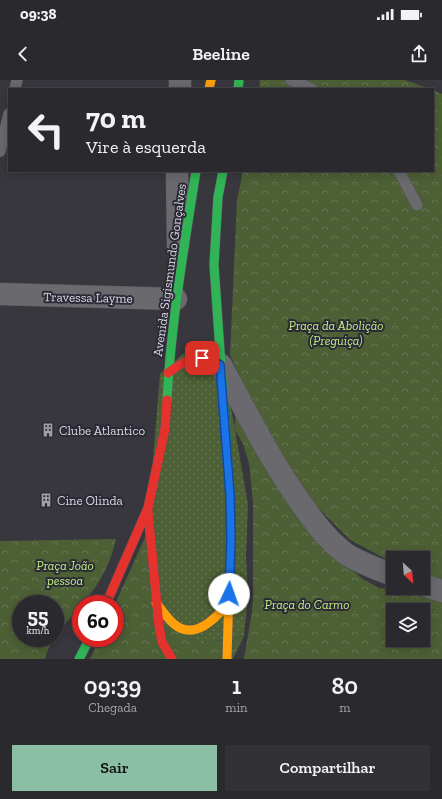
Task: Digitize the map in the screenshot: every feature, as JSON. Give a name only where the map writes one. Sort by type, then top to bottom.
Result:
[{"type":"main road","name":"Avenida Sigismundo Gonçalves","points":[[148,508],[165,429],[168,373],[179,273],[196,172]]},
{"type":"main road","points":[[223,172],[218,197],[214,264],[230,495],[231,540],[227,659]]},
{"type":"main road","points":[[168,373],[177,365],[189,360],[202,358],[207,358],[220,365]]},
{"type":"main road","points":[[148,508],[156,603],[162,642],[172,659]]},
{"type":"main road","points":[[110,595],[148,508]]},
{"type":"main road","points":[[156,603],[170,620],[179,628],[188,630],[200,628],[210,622],[228,604]]},
{"type":"main road","points":[[79,659],[85,647]]},
{"type":"street","points":[[178,172],[179,273]]},
{"type":"street","name":"Travessa Layme","points":[[0,294],[176,299]]},
{"type":"street","points":[[220,365],[287,484],[317,528],[346,554],[373,568],[386,573]]},
{"type":"street","points":[[430,587],[442,591]]},
{"type":"lane","points":[[291,80],[310,88]]},
{"type":"lane","points":[[0,151],[8,118]]},
{"type":"lane","points":[[400,172],[418,205]]},
{"type":"green space","points":[[260,80],[405,80],[427,88],[259,88]]},
{"type":"green space","name":"Praça da Abolição (Preguiça)","points":[[434,90],[442,94],[442,584],[430,581],[430,551],[386,551],[386,559],[349,539],[286,475],[230,355],[237,200],[243,172],[434,172]]},
{"type":"green space","points":[[184,353],[224,367],[248,504],[246,557],[248,595],[244,636],[197,644],[160,612],[147,533],[160,374]]},
{"type":"green space","name":"Praça do Carmo","points":[[235,414],[275,477],[295,515],[328,551],[363,579],[379,588],[386,589],[386,595],[442,594],[442,659],[244,659],[252,611],[253,594],[253,502],[249,463],[243,444],[235,430]]},
{"type":"green space","points":[[147,533],[160,612],[197,644],[244,636],[233,659],[90,659],[96,647],[124,647],[124,595],[119,595]]},
{"type":"green space","name":"Praça João pessoa","points":[[116,539],[108,564],[101,579],[91,592],[89,595],[72,595],[72,615],[64,625],[64,595],[12,595],[12,647],[49,647],[45,659],[0,659],[0,541]]},
{"type":"traffic: fast","points":[[238,88],[239,80]]},
{"type":"traffic: fast","points":[[167,400],[175,314],[196,172]]},
{"type":"traffic: fast","points":[[223,172],[218,197],[214,265],[230,495],[231,540],[229,589]]},
{"type":"traffic: fast","points":[[79,659],[85,647]]},
{"type":"traffic: slow","points":[[209,88],[211,80]]},
{"type":"traffic: slow","points":[[227,659],[229,589]]},
{"type":"traffic: slow","points":[[156,603],[174,624],[182,629],[189,630],[204,626],[217,616],[228,604]]},
{"type":"traffic: jam","points":[[168,373],[186,361],[201,357],[221,365]]},
{"type":"traffic: jam","points":[[110,595],[148,508],[165,429],[167,400]]},
{"type":"traffic: jam","points":[[148,511],[159,626],[162,642],[172,659]]},
{"type":"place","name":"Clube Atlantico","points":[[48,430]]},
{"type":"place","name":"Cine Olinda","points":[[46,500]]},
{"type":"route","points":[[202,358],[207,358],[220,365],[230,495],[231,540],[229,594]]}]
